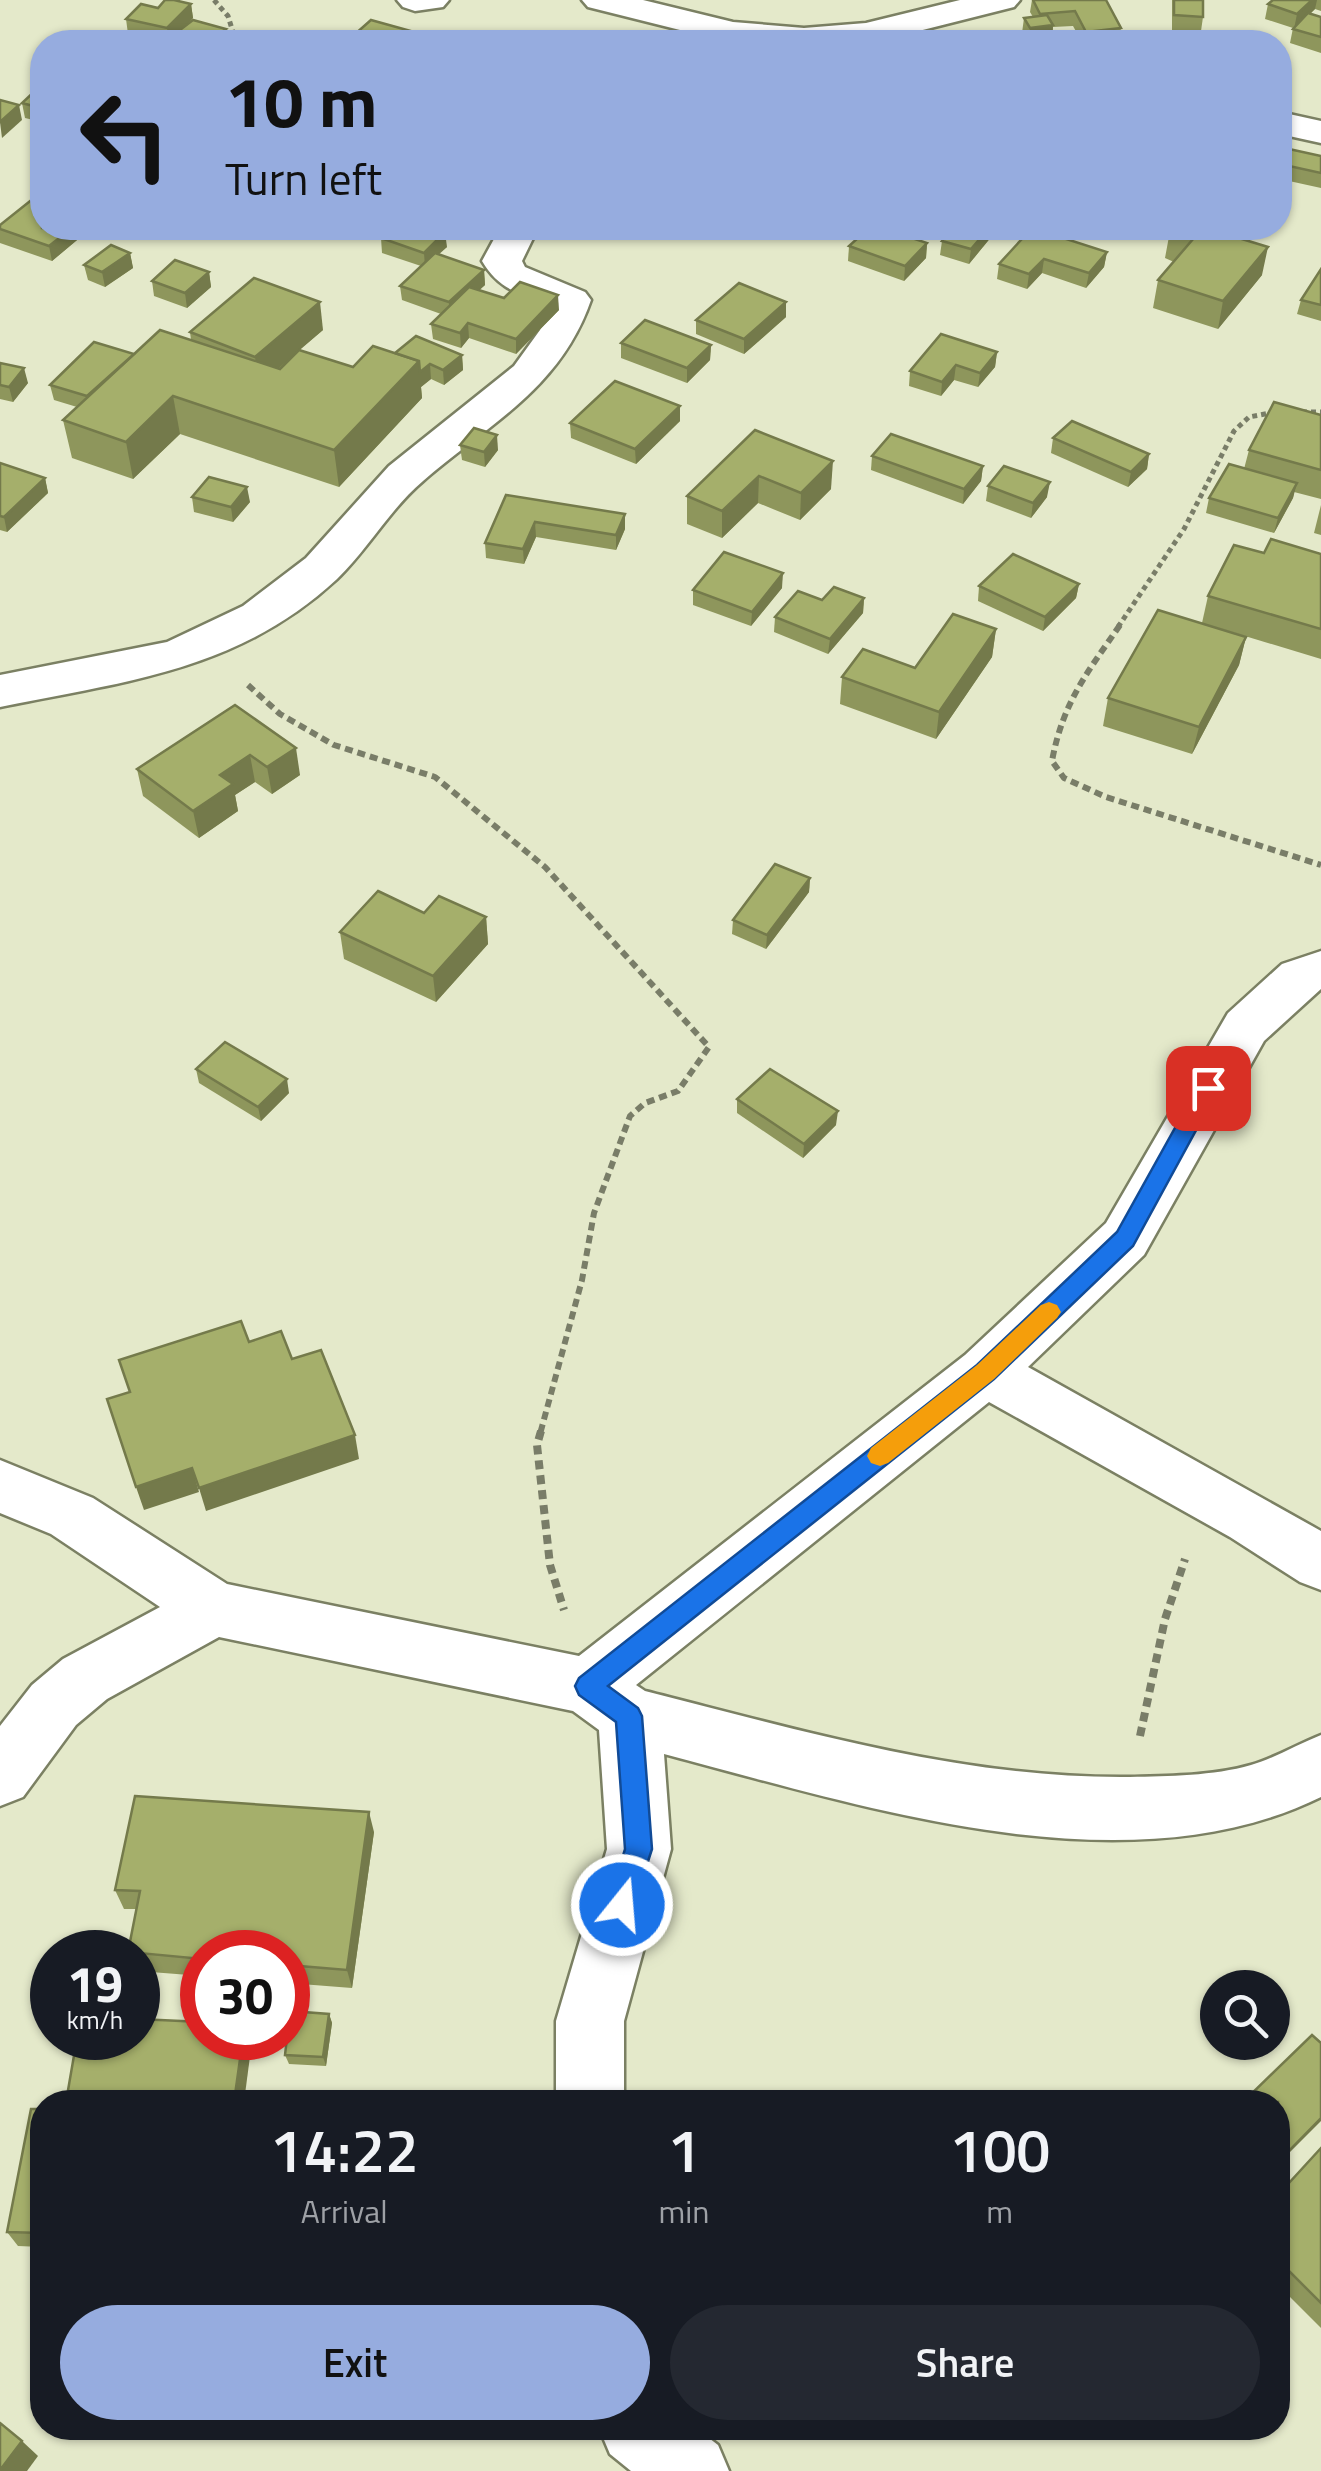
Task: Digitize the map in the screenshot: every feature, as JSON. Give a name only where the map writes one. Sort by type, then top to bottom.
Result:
[{"type":"street","points":[[415,0],[431,0]]},
{"type":"street","points":[[578,0],[602,30]]},
{"type":"street","points":[[600,0],[721,30]]},
{"type":"street","points":[[845,30],[900,0]]},
{"type":"street","points":[[868,30],[1002,0]]},
{"type":"street","points":[[1292,126],[1321,132]]},
{"type":"street","points":[[0,690],[178,656],[259,618],[322,568],[404,475],[529,374],[560,331],[572,300],[510,275],[502,261],[513,240]]},
{"type":"street","points":[[608,1701],[986,1372],[1125,1239],[1246,1027],[1300,977],[1321,970]]},
{"type":"street","points":[[986,1372],[1321,1563]]},
{"type":"street","points":[[0,1486],[72,1516],[214,1609],[608,1701],[928,1790],[1080,1807],[1180,1806],[1248,1797],[1321,1765]]},
{"type":"street","points":[[0,1776],[54,1705],[85,1679],[214,1609]]},
{"type":"street","points":[[590,2090],[590,2020],[639,1849],[608,1701]]},
{"type":"street","points":[[652,2440],[692,2471]]},
{"type":"path","points":[[214,0],[228,16],[232,30]]},
{"type":"path","points":[[1282,412],[1249,417],[1234,431],[1184,530],[1072,696],[1059,724],[1052,761],[1064,778],[1106,798],[1321,865]]},
{"type":"path","points":[[1292,412],[1321,412]]},
{"type":"path","points":[[202,644],[280,714],[334,746],[435,778],[546,867],[709,1048],[678,1091],[637,1108],[620,1134],[594,1213],[582,1280],[538,1445],[550,1565],[608,1701]]},
{"type":"path","points":[[1127,1806],[1165,1619],[1206,1494]]},
{"type":"building","points":[[165,0],[191,4],[167,28],[126,19],[141,4],[158,8]]},
{"type":"building","points":[[1033,0],[1106,0],[1121,28],[1085,30],[1075,11],[1040,14]]},
{"type":"building","points":[[1174,0],[1203,0],[1203,17],[1174,15]]},
{"type":"building","points":[[1273,0],[1312,0],[1297,14],[1268,4]]},
{"type":"building","points":[[1308,13],[1321,17],[1321,37],[1293,29]]},
{"type":"building","points":[[1047,15],[1053,25],[1030,28],[1024,18]]},
{"type":"building","points":[[193,20],[226,29],[225,30],[180,30]]},
{"type":"building","points":[[371,20],[407,30],[360,30]]},
{"type":"building","points":[[0,100],[19,105],[0,122]]},
{"type":"building","points":[[1292,150],[1321,156],[1321,173],[1292,167]]},
{"type":"building","points":[[30,201],[30,239],[0,229]]},
{"type":"building","points":[[32,240],[57,240],[49,246]]},
{"type":"building","points":[[387,240],[437,240],[424,253]]},
{"type":"building","points":[[856,240],[927,243],[905,266],[849,246]]},
{"type":"building","points":[[943,240],[979,240],[971,249]]},
{"type":"building","points":[[1021,240],[1070,240],[1107,252],[1089,273],[1044,259],[1029,274],[999,264]]},
{"type":"building","points":[[1192,240],[1245,240],[1268,247],[1223,301],[1158,280]]},
{"type":"building","points":[[111,245],[130,253],[102,272],[84,265]]},
{"type":"building","points":[[435,253],[484,270],[449,302],[400,286]]},
{"type":"building","points":[[175,260],[209,272],[185,293],[152,281]]},
{"type":"building","points":[[1321,269],[1321,305],[1301,300]]},
{"type":"building","points":[[254,278],[320,302],[255,357],[190,332]]},
{"type":"building","points":[[520,282],[558,295],[516,339],[468,323],[460,333],[431,324],[469,287],[504,298]]},
{"type":"building","points":[[739,283],[786,302],[744,339],[696,320]]},
{"type":"building","points":[[645,320],[711,345],[687,368],[621,343]]},
{"type":"building","points":[[160,330],[280,369],[299,350],[353,367],[373,346],[419,361],[334,450],[173,396],[126,442],[63,420]]},
{"type":"building","points":[[941,334],[997,352],[980,373],[956,365],[942,382],[910,371]]},
{"type":"building","points":[[416,336],[462,355],[443,370],[430,364],[420,372],[419,361],[395,353]]},
{"type":"building","points":[[94,342],[134,354],[87,396],[50,385]]},
{"type":"building","points":[[0,363],[24,368],[9,387],[0,385]]},
{"type":"building","points":[[615,381],[680,406],[635,449],[570,423]]},
{"type":"building","points":[[1274,402],[1321,415],[1321,470],[1249,450]]},
{"type":"building","points":[[1072,421],[1149,454],[1131,472],[1053,438]]},
{"type":"building","points":[[474,428],[497,435],[484,452],[460,445]]},
{"type":"building","points":[[755,430],[833,461],[801,493],[759,476],[722,511],[687,496]]},
{"type":"building","points":[[891,434],[983,466],[964,489],[872,456]]},
{"type":"building","points":[[0,463],[45,478],[4,517],[0,516]]},
{"type":"building","points":[[1229,464],[1297,483],[1278,518],[1209,498]]},
{"type":"building","points":[[1004,466],[1050,482],[1033,503],[988,486]]},
{"type":"building","points":[[209,477],[247,487],[231,507],[192,497]]},
{"type":"building","points":[[506,495],[625,514],[616,535],[535,522],[523,549],[485,543]]},
{"type":"building","points":[[1271,539],[1321,554],[1321,629],[1208,596],[1234,545],[1264,553]]},
{"type":"building","points":[[724,552],[783,573],[752,612],[693,590]]},
{"type":"building","points":[[1013,554],[1079,584],[1045,617],[979,586]]},
{"type":"building","points":[[834,587],[864,598],[830,639],[775,617],[798,591],[822,600]]},
{"type":"building","points":[[1158,610],[1246,637],[1199,727],[1108,698]]},
{"type":"building","points":[[953,614],[996,629],[939,712],[842,677],[863,649],[915,668]]},
{"type":"building","points":[[235,705],[296,748],[267,767],[250,755],[220,775],[233,784],[193,811],[137,769]]},
{"type":"building","points":[[775,864],[810,878],[767,935],[733,920]]},
{"type":"building","points":[[378,891],[424,913],[439,896],[486,917],[433,976],[340,932]]},
{"type":"building","points":[[225,1042],[287,1079],[258,1107],[196,1069]]},
{"type":"building","points":[[770,1069],[838,1111],[804,1144],[737,1099]]},
{"type":"building","points":[[241,1321],[249,1342],[281,1331],[292,1359],[321,1350],[355,1435],[199,1488],[192,1468],[136,1487],[107,1399],[130,1392],[119,1360]]},
{"type":"building","points":[[135,1796],[369,1812],[347,1970],[310,1967],[310,1930],[180,1930],[180,1957],[160,1955],[160,1930],[132,1930],[140,1891],[115,1890]]},
{"type":"building","points":[[310,2013],[329,2014],[323,2057],[310,2056]]},
{"type":"building","points":[[160,2020],[180,2021],[180,2060],[240,2060],[236,2090],[68,2090],[73,2060],[160,2060]]},
{"type":"building","points":[[1312,2035],[1321,2043],[1321,2118],[1290,2150],[1290,2090],[1255,2090]]},
{"type":"building","points":[[30,2114],[30,2233],[7,2232]]},
{"type":"building","points":[[1321,2148],[1321,2303],[1290,2272],[1290,2182]]},
{"type":"building","points":[[0,2423],[22,2441],[0,2470]]},
{"type":"slow traffic","points":[[880,1456],[986,1372],[1049,1312]]},
{"type":"route","points":[[622,1905],[639,1849],[629,1716],[588,1686],[986,1372],[1125,1239],[1208,1088]]}]
